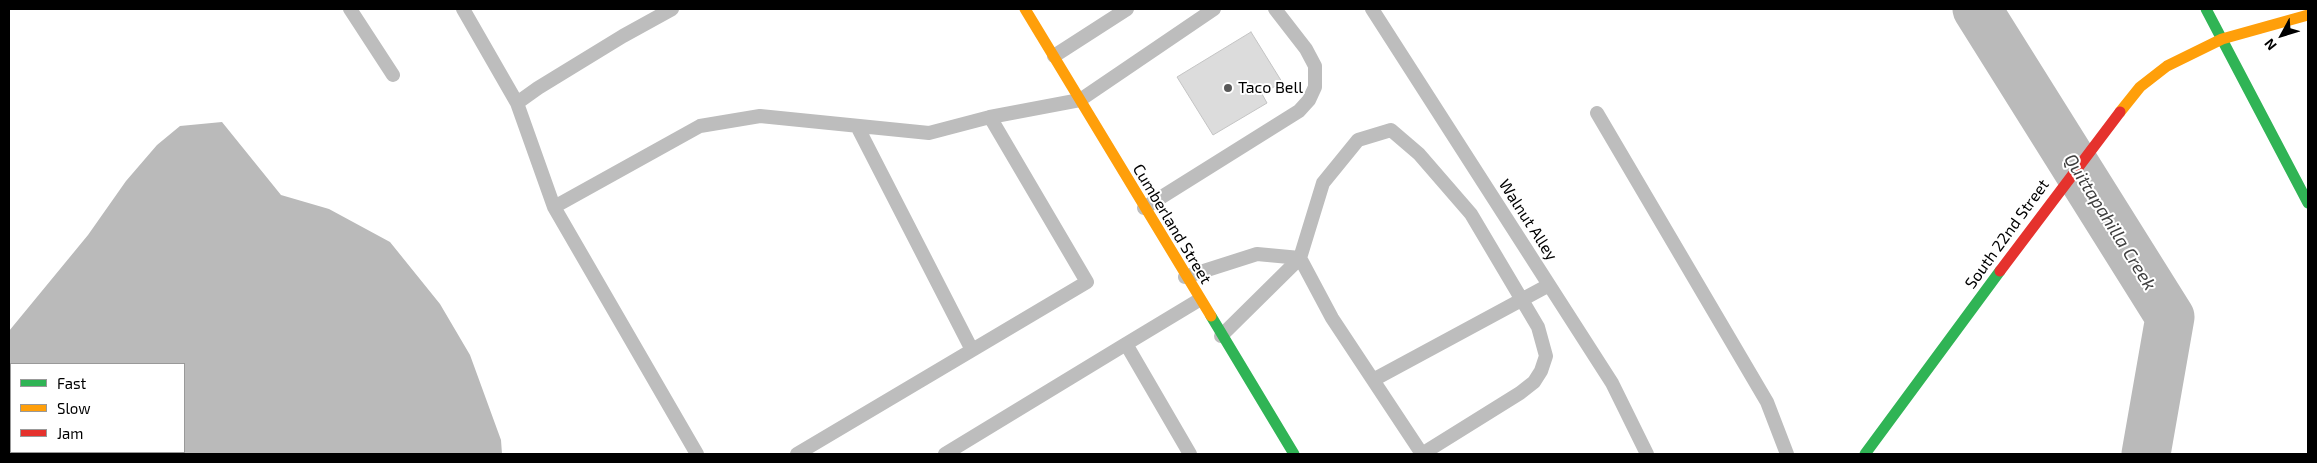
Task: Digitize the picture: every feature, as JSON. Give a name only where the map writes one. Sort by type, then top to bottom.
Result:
[{"type":"main road","name":"Cumberland Street","points":[[1025,9],[1221,336],[1287,452]]},
{"type":"main road","points":[[2206,9],[2308,203]]},
{"type":"main road","name":"South 22nd Street","points":[[1865,454],[2083,159],[2140,86],[2167,66],[2222,39],[2308,15]]},
{"type":"lane","points":[[350,9],[393,75]]},
{"type":"lane","points":[[463,9],[517,103],[554,207],[697,454]]},
{"type":"lane","points":[[517,103],[608,45],[672,9]]},
{"type":"lane","points":[[554,207],[700,126],[760,116],[929,133],[990,116],[1080,100],[1214,9]]},
{"type":"lane","points":[[1144,208],[1299,111],[1309,100],[1315,87],[1315,66],[1306,49],[1282,15],[1275,9]]},
{"type":"lane","name":"Walnut Alley","points":[[1372,9],[1612,383],[1647,454]]},
{"type":"lane","points":[[1054,56],[1120,11]]},
{"type":"lane","points":[[1597,113],[1767,402],[1787,454]]},
{"type":"lane","points":[[797,454],[1087,282],[990,116]]},
{"type":"lane","points":[[857,126],[972,350]]},
{"type":"lane","points":[[1221,336],[1300,258],[1323,182],[1358,140],[1391,130],[1419,154],[1471,214],[1538,327],[1546,356],[1534,382],[1520,393],[1422,454],[1332,318],[1300,258]]},
{"type":"lane","points":[[1185,277],[1257,254],[1300,258]]},
{"type":"lane","points":[[1373,380],[1549,284]]},
{"type":"lane","points":[[945,454],[1199,300]]},
{"type":"lane","points":[[1126,344],[1190,454]]},
{"type":"shaded area","points":[[222,122],[281,195],[329,209],[390,242],[440,304],[470,355],[501,440],[502,454],[9,454],[9,331],[88,235],[126,181],[157,145],[180,126]]},
{"type":"building","name":"Taco Bell","points":[[1251,32],[1282,82],[1262,94],[1267,103],[1213,135],[1177,77]]},
{"type":"waterway","name":"Quittapahilla Creek","points":[[1977,9],[2170,317],[2146,454]]},
{"type":"traffic: fast","points":[[2206,9],[2308,203]]},
{"type":"traffic: fast","points":[[1865,454],[2000,271]]},
{"type":"traffic: fast","points":[[1211,316],[1294,454]]},
{"type":"traffic: slow","points":[[1025,9],[1211,316]]},
{"type":"traffic: slow","points":[[2120,112],[2140,87],[2167,66],[2222,39],[2308,15]]},
{"type":"traffic: jam","points":[[2000,271],[2120,112]]},
{"type":"place","name":"Taco Bell","points":[[1228,88]]}]
